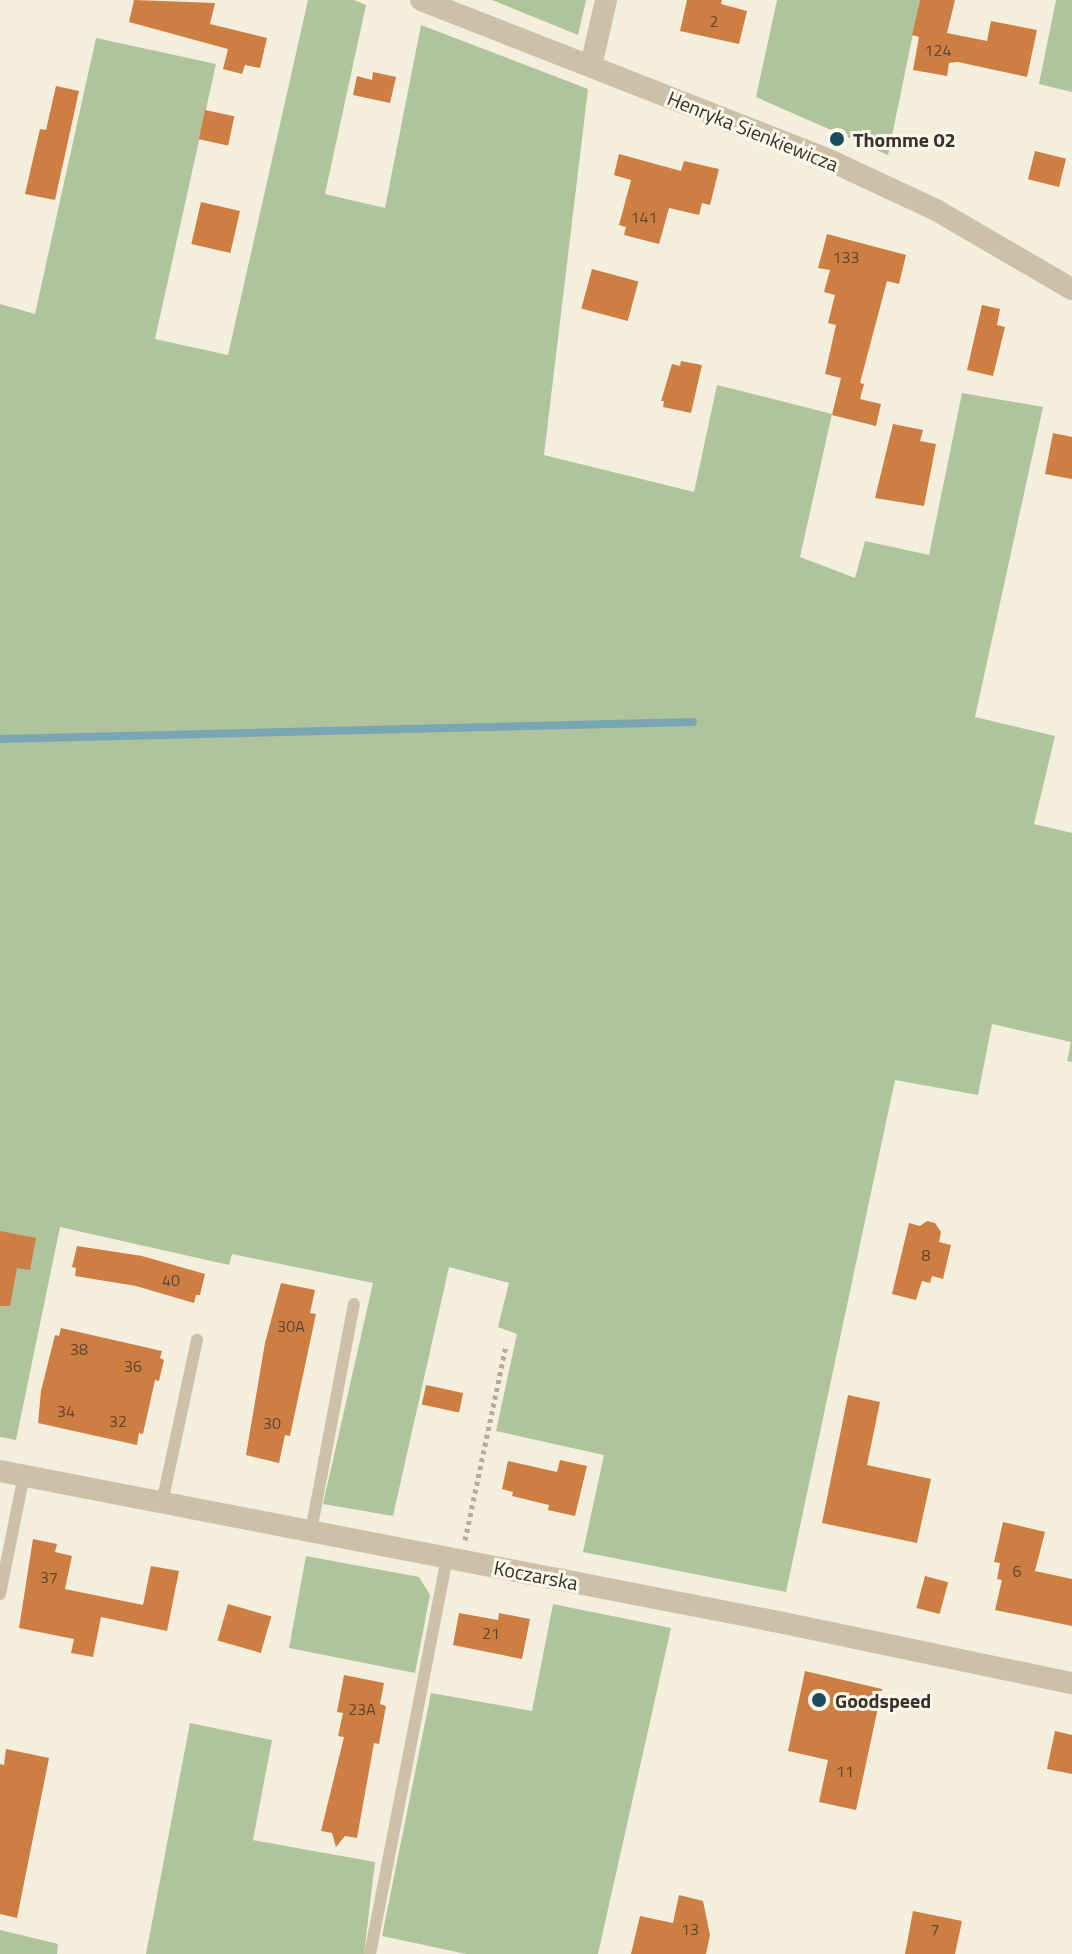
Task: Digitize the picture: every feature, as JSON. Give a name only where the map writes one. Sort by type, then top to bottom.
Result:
[{"type":"street","name":"Henryka Sienkiewicza","points":[[421,0],[831,161],[936,210],[1072,289]]},
{"type":"street","points":[[591,66],[606,0]]},
{"type":"street","name":"Koczarska","points":[[0,1471],[1072,1683]]},
{"type":"lane","points":[[311,1531],[354,1304]]},
{"type":"lane","points":[[162,1503],[197,1340]]},
{"type":"lane","points":[[0,1594],[24,1475]]},
{"type":"lane","points":[[370,1954],[454,1559]]},
{"type":"path","points":[[454,1559],[506,1345]]},
{"type":"green space","points":[[308,0],[354,0],[366,5],[325,194],[385,208],[421,25],[588,89],[544,455],[694,492],[717,385],[832,414],[800,557],[855,578],[865,541],[929,555],[962,393],[1043,407],[975,717],[1055,736],[1034,824],[1072,833],[1072,1062],[1067,1061],[1071,1042],[992,1024],[978,1095],[895,1080],[786,1592],[583,1552],[604,1455],[496,1431],[517,1334],[498,1327],[509,1283],[449,1267],[393,1516],[323,1504],[373,1283],[232,1254],[229,1265],[60,1227],[16,1440],[0,1437],[0,304],[35,314],[96,38],[216,64],[155,339],[228,355]]},
{"type":"green space","points":[[492,0],[586,0],[578,35]]},
{"type":"green space","points":[[777,0],[920,0],[888,155],[756,97]]},
{"type":"green space","points":[[1056,0],[1072,0],[1072,92],[1039,84]]},
{"type":"green space","points":[[306,1556],[419,1577],[430,1595],[415,1673],[289,1648]]},
{"type":"green space","points":[[553,1604],[671,1628],[598,1954],[466,1954],[382,1936],[431,1693],[532,1711]]},
{"type":"green space","points":[[190,1723],[272,1740],[253,1840],[375,1862],[364,1954],[146,1954]]},
{"type":"green space","points":[[0,1930],[58,1944],[57,1954],[0,1954]]},
{"type":"building","points":[[134,0],[215,3],[210,24],[267,38],[260,68],[245,65],[242,74],[223,69],[228,49],[129,22]]},
{"type":"building","points":[[687,0],[722,0],[721,4],[747,11],[739,44],[680,31]]},
{"type":"building","points":[[920,0],[955,0],[947,33],[987,41],[991,21],[1037,30],[1027,77],[958,62],[949,63],[947,76],[913,70],[919,37],[912,35]]},
{"type":"building","points":[[373,72],[396,77],[390,103],[353,95],[357,76],[372,80]]},
{"type":"building","points":[[56,86],[79,91],[55,200],[25,194],[40,129],[46,130]]},
{"type":"building","points":[[205,110],[234,116],[228,146],[199,139]]},
{"type":"building","points":[[1035,151],[1066,159],[1059,187],[1028,179]]},
{"type":"building","points":[[619,154],[681,171],[684,161],[719,169],[710,205],[702,203],[699,215],[669,208],[659,244],[624,235],[626,227],[619,225],[631,180],[614,175]]},
{"type":"building","points":[[201,202],[240,211],[230,253],[191,244]]},
{"type":"building","points":[[827,234],[906,255],[899,284],[887,281],[860,383],[864,384],[860,399],[881,404],[876,426],[832,415],[841,378],[825,374],[836,325],[828,323],[835,295],[824,292],[830,270],[818,268]]},
{"type":"building","points":[[592,269],[638,281],[628,321],[581,309]]},
{"type":"building","points":[[982,305],[1000,309],[997,325],[1005,327],[993,376],[967,370]]},
{"type":"building","points":[[681,361],[702,365],[691,413],[663,407],[664,401],[661,401],[672,364],[680,366]]},
{"type":"building","points":[[893,424],[923,430],[920,441],[936,444],[924,506],[875,498]]},
{"type":"building","points":[[1053,433],[1072,437],[1072,479],[1045,474]]},
{"type":"building","points":[[927,1221],[935,1223],[941,1232],[939,1242],[951,1245],[943,1279],[932,1276],[930,1283],[922,1281],[916,1300],[892,1294],[909,1223],[920,1226]]},
{"type":"building","points":[[0,1231],[36,1238],[30,1270],[17,1268],[10,1306],[0,1306]]},
{"type":"building","points":[[77,1246],[142,1256],[205,1274],[200,1295],[196,1295],[194,1303],[136,1286],[75,1276],[76,1268],[72,1267]]},
{"type":"building","points":[[281,1283],[315,1290],[310,1313],[316,1314],[290,1436],[285,1435],[279,1463],[246,1455],[265,1343]]},
{"type":"building","points":[[61,1328],[162,1351],[160,1358],[164,1360],[159,1381],[155,1380],[143,1434],[139,1433],[137,1445],[38,1423],[41,1391],[55,1335],[59,1336]]},
{"type":"building","points":[[426,1385],[463,1393],[459,1412],[422,1405]]},
{"type":"building","points":[[848,1395],[880,1402],[867,1465],[931,1479],[917,1543],[822,1523]]},
{"type":"building","points":[[560,1460],[587,1466],[575,1516],[548,1510],[549,1505],[512,1496],[513,1492],[502,1489],[508,1461],[557,1472]]},
{"type":"building","points":[[1003,1522],[1045,1532],[1035,1571],[1072,1579],[1072,1626],[995,1610],[1002,1580],[997,1579],[1000,1563],[994,1562]]},
{"type":"building","points":[[33,1539],[57,1544],[55,1552],[72,1556],[65,1589],[143,1605],[151,1566],[179,1571],[167,1631],[101,1617],[93,1657],[71,1653],[74,1639],[19,1628]]},
{"type":"building","points":[[925,1576],[948,1582],[940,1614],[916,1608]]},
{"type":"building","points":[[228,1604],[271,1616],[261,1653],[218,1641]]},
{"type":"building","points":[[459,1613],[498,1620],[499,1613],[530,1619],[522,1659],[453,1645]]},
{"type":"building","points":[[805,1671],[882,1689],[856,1810],[819,1802],[828,1760],[788,1751]]},
{"type":"building","points":[[344,1675],[384,1683],[380,1704],[386,1706],[379,1744],[374,1743],[357,1838],[345,1836],[336,1847],[332,1833],[321,1831],[344,1737],[338,1736],[343,1713],[337,1712]]},
{"type":"building","points":[[1055,1731],[1072,1735],[1072,1774],[1047,1769]]},
{"type":"building","points":[[6,1749],[49,1758],[17,1918],[0,1914],[0,1764],[4,1765]]},
{"type":"building","points":[[679,1895],[703,1901],[710,1935],[706,1954],[631,1954],[640,1916],[673,1923]]},
{"type":"building","points":[[913,1911],[962,1921],[955,1954],[905,1954]]},
{"type":"waterway","points":[[0,739],[693,722]]},
{"type":"place","name":"Thomme 02","points":[[837,139]]},
{"type":"place","name":"Goodspeed","points":[[819,1700]]}]
